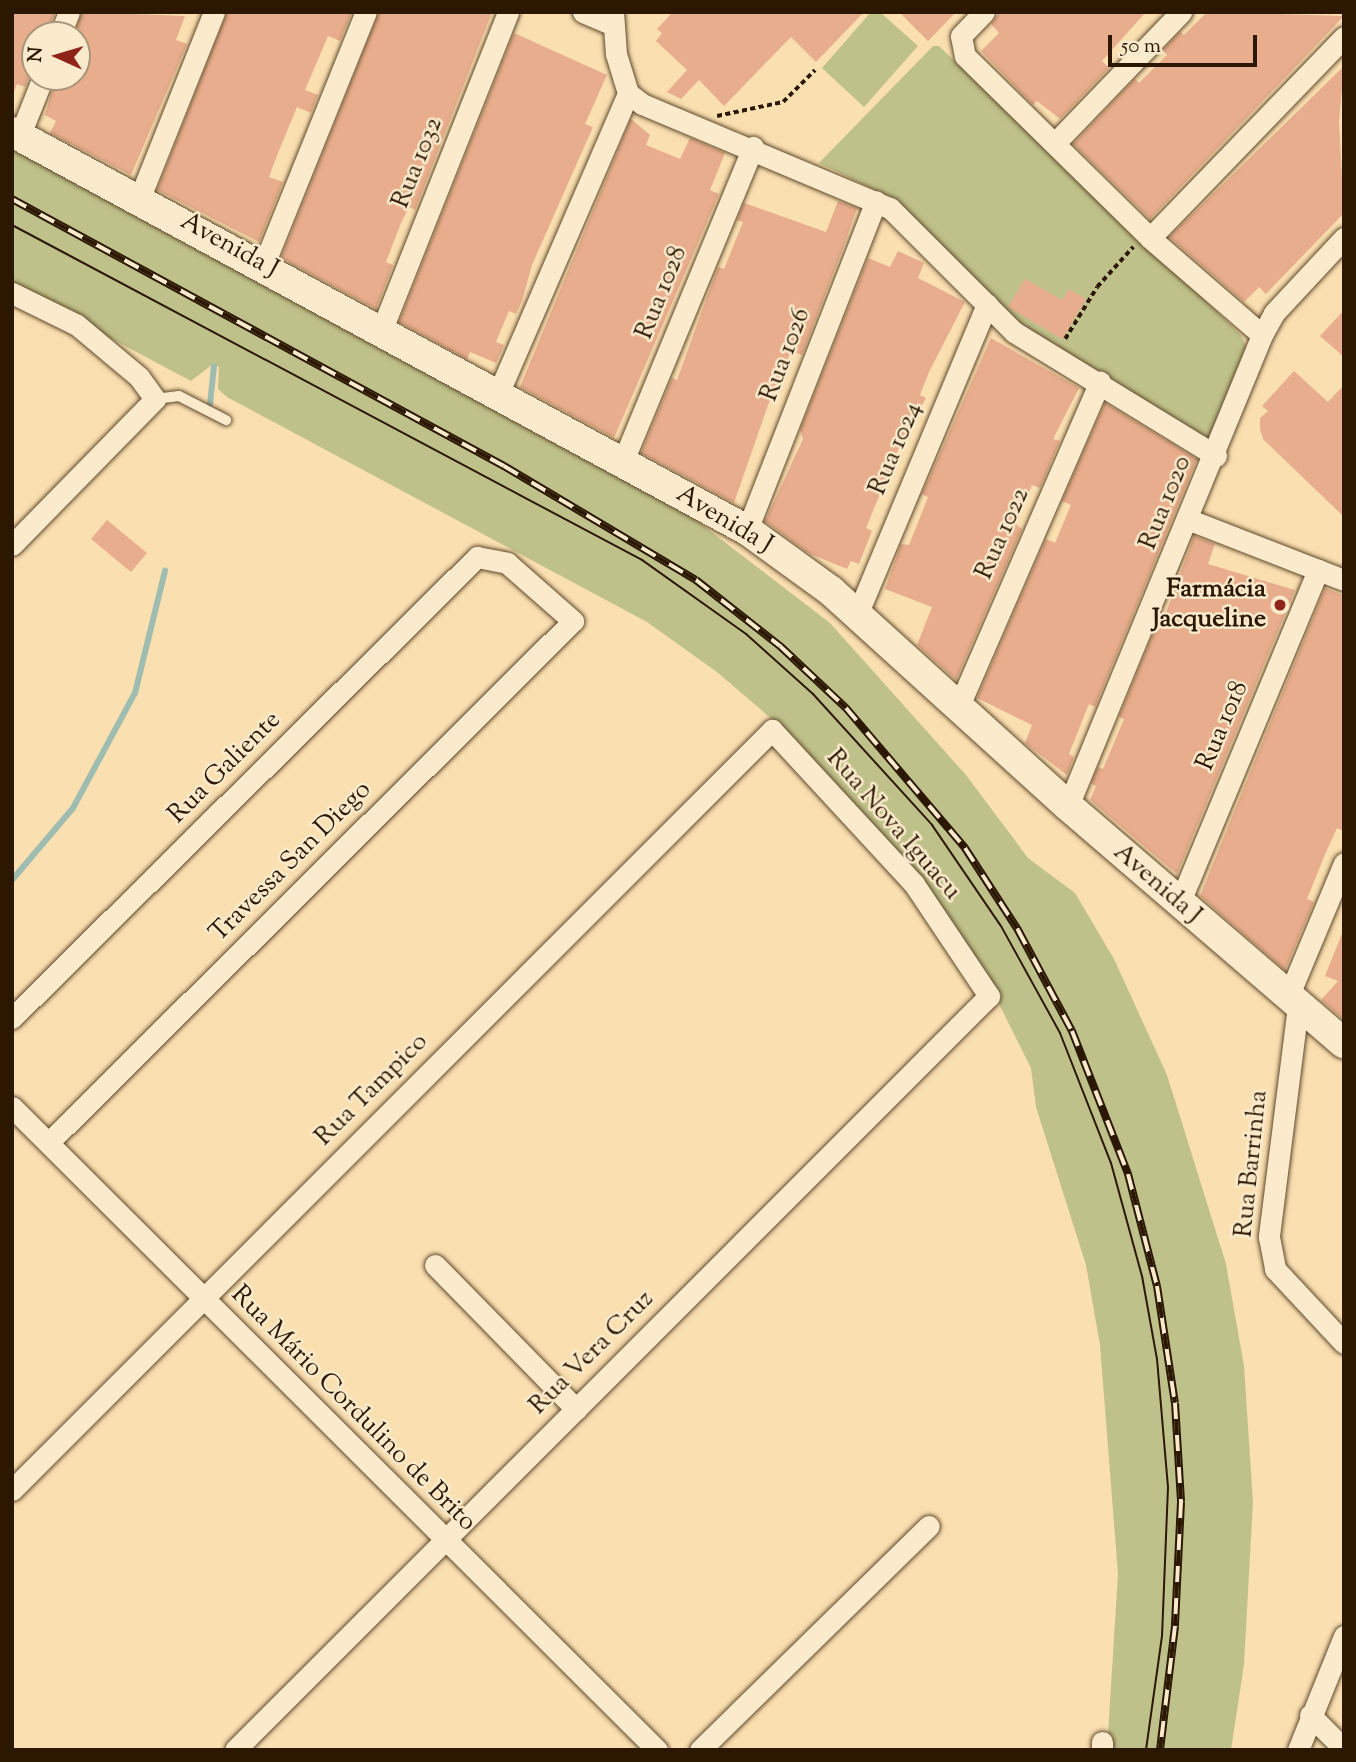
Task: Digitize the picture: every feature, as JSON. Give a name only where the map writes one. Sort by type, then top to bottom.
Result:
[{"type":"street","points":[[140,197],[214,12]]},
{"type":"street","points":[[264,264],[366,12]]},
{"type":"street","name":"Rua 1032","points":[[380,334],[508,12]]},
{"type":"street","points":[[498,394],[628,93],[612,18],[583,12]]},
{"type":"street","points":[[984,12],[961,36],[965,56],[1055,143],[1145,238],[1262,335]]},
{"type":"street","points":[[1055,143],[1181,12]]},
{"type":"street","points":[[1145,238],[1344,37]]},
{"type":"street","points":[[16,134],[36,91]]},
{"type":"street","points":[[628,93],[876,201],[1014,332],[1100,382],[1216,456]]},
{"type":"street","name":"Avenida J","points":[[16,134],[264,264],[380,334],[498,394],[747,530],[857,615],[1068,807],[1344,1043]]},
{"type":"street","name":"Rua 1028","points":[[623,461],[752,147]]},
{"type":"street","name":"Rua 1026","points":[[747,530],[876,201]]},
{"type":"street","name":"Rua 1020","points":[[1068,807],[1190,520],[1262,335],[1274,313],[1344,238]]},
{"type":"street","points":[[12,293],[77,326],[139,377],[155,399],[12,545]]},
{"type":"street","name":"Rua 1024","points":[[857,615],[987,304]]},
{"type":"street","name":"Rua 1022","points":[[958,708],[1100,382]]},
{"type":"street","points":[[1190,520],[1344,580]]},
{"type":"street","name":"Travessa San Diego","points":[[48,1143],[573,621],[507,563],[477,557]]},
{"type":"street","name":"Rua Galiente","points":[[12,1018],[477,557]]},
{"type":"street","name":"Rua 1018","points":[[1179,904],[1318,570]]},
{"type":"street","name":"Rua Nova Iguacu","points":[[772,730],[914,884],[989,996]]},
{"type":"street","name":"Rua Tampico","points":[[12,1490],[772,730]]},
{"type":"street","name":"Rua Barrinha","points":[[1344,863],[1293,1002],[1269,1237],[1275,1269],[1344,1343]]},
{"type":"street","name":"Rua Vera Cruz","points":[[234,1750],[989,996]]},
{"type":"street","name":"Rua Mário Cordulino de Brito","points":[[12,1107],[657,1750]]},
{"type":"street","points":[[435,1265],[576,1409]]},
{"type":"street","points":[[700,1750],[929,1525]]},
{"type":"street","points":[[1298,1750],[1344,1636]]},
{"type":"street","points":[[1310,1715],[1344,1749]]},
{"type":"lane","points":[[155,399],[179,396],[226,420]]},
{"type":"path","points":[[708,130],[720,111],[783,102],[815,69]]},
{"type":"path","points":[[1054,355],[1097,287],[1145,238]]},
{"type":"green space","points":[[871,12],[880,12],[918,46],[864,107],[822,68]]},
{"type":"green space","points":[[933,46],[939,46],[1241,335],[1248,351],[1216,436],[1203,441],[1028,334],[890,197],[819,163]]},
{"type":"green space","points":[[12,149],[671,501],[830,623],[966,775],[1028,858],[1075,893],[1114,959],[1167,1075],[1226,1264],[1244,1366],[1253,1502],[1244,1664],[1231,1750],[1107,1750],[1118,1574],[1100,1345],[1086,1265],[1036,1107],[1031,1068],[984,974],[925,884],[795,739],[717,672],[647,622],[227,397],[218,389],[219,367],[213,364],[191,381],[12,286]]},
{"type":"building","points":[[12,12],[55,12],[52,21],[21,21],[21,86],[17,84],[12,96]]},
{"type":"building","points":[[82,12],[185,16],[176,40],[187,44],[131,175],[50,133],[56,121],[45,115],[52,91],[91,91],[91,21],[79,21]]},
{"type":"building","points":[[227,12],[352,12],[340,41],[328,36],[305,90],[318,95],[311,113],[297,107],[278,153],[269,177],[283,182],[259,242],[157,190]]},
{"type":"building","points":[[379,12],[492,12],[415,210],[409,207],[401,223],[386,262],[393,265],[376,309],[281,258]]},
{"type":"building","points":[[673,12],[864,12],[816,62],[791,37],[724,106],[699,80],[681,99],[667,92],[687,70],[656,41],[662,33],[657,29]]},
{"type":"building","points":[[899,12],[956,12],[928,41]]},
{"type":"building","points":[[1000,12],[1146,12],[1102,61],[1109,68],[1060,119],[1037,101],[1033,105],[981,51],[999,33],[991,24]]},
{"type":"building","points":[[1207,12],[1344,16],[1150,219],[1073,144],[1135,79],[1139,83],[1167,55],[1163,50],[1180,32],[1184,35]]},
{"type":"building","points":[[514,33],[607,75],[585,124],[593,127],[532,265],[522,301],[516,314],[509,311],[496,342],[504,345],[496,363],[470,352],[467,359],[399,322]]},
{"type":"building","points":[[1344,66],[1339,122],[1344,213],[1266,294],[1259,287],[1244,302],[1169,237]]},
{"type":"building","points":[[631,119],[650,135],[646,145],[680,159],[690,138],[725,153],[710,190],[719,194],[614,438],[520,387]]},
{"type":"building","points":[[838,201],[857,208],[802,355],[791,351],[768,405],[734,503],[641,453],[672,378],[677,380],[718,267],[724,269],[743,222],[737,220],[744,203],[826,232]]},
{"type":"building","points":[[898,251],[924,263],[918,278],[965,302],[929,372],[920,395],[926,398],[901,443],[866,528],[872,531],[859,564],[851,561],[847,569],[808,553],[765,521],[803,439],[800,430],[868,258],[890,267]]},
{"type":"building","points":[[1025,279],[1062,300],[1069,289],[1086,299],[1062,339],[1008,307]]},
{"type":"building","points":[[1344,310],[1344,357],[1320,336]]},
{"type":"building","points":[[991,338],[1079,388],[1053,439],[1060,441],[1040,488],[1032,485],[1016,524],[1022,529],[956,680],[917,645],[932,607],[885,589],[901,544],[909,545],[928,497],[922,494]]},
{"type":"building","points":[[1294,371],[1328,402],[1344,385],[1344,517],[1263,439],[1260,418],[1268,411],[1262,406]]},
{"type":"building","points":[[1105,403],[1197,459],[1095,707],[1089,704],[1069,754],[1074,757],[1067,775],[1025,743],[1032,725],[977,698],[1046,539],[1055,543],[1071,505],[1062,501]]},
{"type":"building","points":[[107,520],[147,553],[131,572],[91,539]]},
{"type":"building","points":[[1194,536],[1215,544],[1208,564],[1295,590],[1177,874],[1090,800],[1096,786],[1091,784],[1098,767],[1103,769],[1124,719],[1119,717],[1158,622],[1162,624]]},
{"type":"building","points":[[1325,588],[1344,596],[1344,831],[1337,828],[1326,852],[1307,899],[1314,902],[1285,970],[1200,896]]},
{"type":"building","points":[[1343,931],[1344,1020],[1321,1000],[1338,981],[1325,976]]},
{"type":"waterway","points":[[210,404],[214,366]]},
{"type":"waterway","points":[[12,880],[73,808],[135,693],[165,571]]},
{"type":"tram line","points":[[12,225],[642,560],[746,634],[813,694],[932,825],[1001,926],[1060,1033],[1111,1163],[1142,1276],[1157,1359],[1168,1487],[1162,1636],[1146,1750]]},
{"type":"railway","points":[[12,199],[504,466],[696,580],[780,646],[846,708],[965,848],[1018,930],[1072,1031],[1128,1174],[1157,1286],[1175,1403],[1181,1502],[1175,1626],[1160,1750]]},
{"type":"place","name":"Farmácia Jacqueline","points":[[1280,605]]}]
